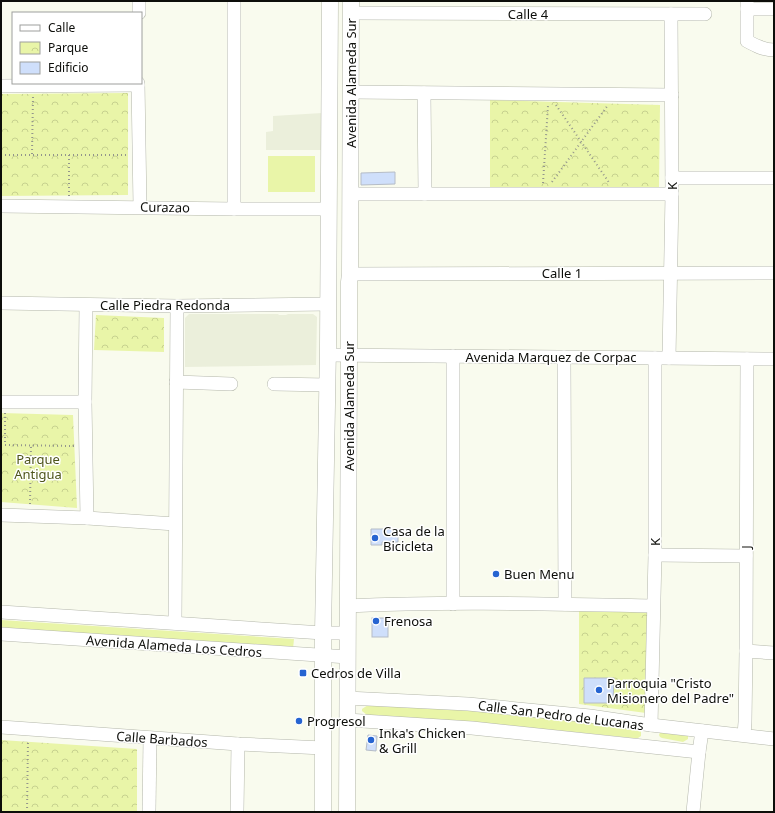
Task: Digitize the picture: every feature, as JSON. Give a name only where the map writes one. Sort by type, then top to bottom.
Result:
[{"type":"main road","name":"Avenida Alameda Sur","points":[[323,812],[323,633],[328,355],[330,1]]},
{"type":"main road","name":"Avenida Alameda Sur","points":[[347,812],[348,282],[350,274],[351,7]]},
{"type":"street","points":[[139,1],[139,12]]},
{"type":"street","points":[[234,1],[234,209]]},
{"type":"street","points":[[774,9],[747,5],[747,41],[758,47],[774,50]]},
{"type":"street","name":"Calle 4","points":[[351,7],[705,14]]},
{"type":"street","name":"K","points":[[669,358],[672,194],[671,14]]},
{"type":"street","points":[[1,86],[138,84],[140,207]]},
{"type":"street","points":[[351,92],[672,95]]},
{"type":"street","points":[[424,93],[425,194]]},
{"type":"street","points":[[672,178],[774,178]]},
{"type":"street","points":[[350,194],[672,194]]},
{"type":"street","name":"Curazao","points":[[1,206],[329,209]]},
{"type":"street","name":"Calle 1","points":[[350,274],[774,273]]},
{"type":"street","name":"Calle Piedra Redonda","points":[[1,303],[177,306],[328,304]]},
{"type":"street","points":[[86,305],[85,402],[87,518]]},
{"type":"street","points":[[175,623],[177,306]]},
{"type":"street","name":"Avenida Marquez de Corpac","points":[[328,355],[774,359]]},
{"type":"street","points":[[453,356],[453,604]]},
{"type":"street","points":[[564,357],[565,604]]},
{"type":"street","name":"K","points":[[652,725],[655,555],[655,358]]},
{"type":"street","name":"J","points":[[744,735],[746,651],[747,359]]},
{"type":"street","points":[[176,382],[231,384]]},
{"type":"street","points":[[274,384],[327,385]]},
{"type":"street","points":[[3,407],[85,402]]},
{"type":"street","points":[[1,515],[87,518],[175,524]]},
{"type":"street","points":[[655,555],[746,556]]},
{"type":"street","points":[[347,606],[372,604],[565,604],[653,606]]},
{"type":"street","name":"Avenida Alameda Los Cedros","points":[[1,612],[323,633],[348,633]]},
{"type":"street","name":"Avenida Alameda Los Cedros","points":[[1,634],[348,657]]},
{"type":"street","points":[[746,651],[774,653]]},
{"type":"street","name":"Calle San Pedro de Lucanas","points":[[347,698],[468,704],[590,716],[674,728],[774,739]]},
{"type":"street","name":"Calle San Pedro de Lucanas","points":[[347,720],[472,728],[699,752]]},
{"type":"street","name":"Calle Barbados","points":[[1,727],[238,744],[324,748]]},
{"type":"street","points":[[650,746],[674,728]]},
{"type":"street","points":[[694,812],[702,731]]},
{"type":"street","points":[[149,812],[150,738]]},
{"type":"street","points":[[237,812],[238,744]]},
{"type":"path","points":[[32,155],[33,94]]},
{"type":"path","points":[[549,94],[618,194]]},
{"type":"path","points":[[542,194],[549,94]]},
{"type":"path","points":[[542,194],[616,95]]},
{"type":"path","points":[[1,154],[128,155]]},
{"type":"path","points":[[69,155],[69,196]]},
{"type":"path","points":[[3,407],[5,445]]},
{"type":"path","points":[[1,445],[74,446]]},
{"type":"path","points":[[30,504],[31,445]]},
{"type":"path","points":[[27,812],[29,729]]},
{"type":"shaded area","points":[[322,113],[322,150],[266,150],[266,132],[273,131],[273,116]]},
{"type":"shaded area","points":[[189,314],[313,314],[317,317],[316,365],[185,367],[185,318]]},
{"type":"green space","points":[[128,93],[128,195],[1,196],[1,94]]},
{"type":"green space","points":[[490,100],[660,105],[659,187],[490,189]]},
{"type":"green space","points":[[268,156],[315,156],[315,192],[268,192]]},
{"type":"green space","points":[[96,315],[164,318],[164,352],[94,350]]},
{"type":"green space","name":"Parque Antigua","points":[[1,413],[73,415],[77,508],[1,502]]},
{"type":"green space","points":[[579,608],[648,610],[646,713],[579,704]]},
{"type":"green space","points":[[1,620],[294,639],[293,649],[1,630]]},
{"type":"green space","points":[[368,705],[499,711],[632,724],[641,730],[641,736],[638,738],[633,738],[502,725],[367,715],[362,711],[362,709]]},
{"type":"green space","points":[[661,730],[688,734],[688,739],[683,742],[662,738],[659,735]]},
{"type":"green space","points":[[1,740],[137,749],[137,812],[1,812]]},
{"type":"building","points":[[395,172],[395,184],[361,185],[361,173]]},
{"type":"building","points":[[371,529],[398,529],[398,542],[382,542],[382,545],[371,545]]},
{"type":"building","points":[[372,618],[388,618],[388,637],[372,637]]},
{"type":"building","name":"Parroquia \"Cristo Misionero del Padre\"","points":[[584,678],[614,678],[613,703],[584,703]]},
{"type":"building","points":[[368,735],[377,736],[376,751],[366,750]]},
{"type":"place","name":"Casa de la Bicicleta","points":[[375,538]]},
{"type":"place","name":"Buen Menu","points":[[496,574]]},
{"type":"place","name":"Frenosa","points":[[376,621]]},
{"type":"place","name":"Cedros de Villa","points":[[303,673]]},
{"type":"place","name":"Parroquia \"Cristo Misionero del Padre\"","points":[[599,690]]},
{"type":"place","name":"Progresol","points":[[299,721]]},
{"type":"place","name":"Inka's Chicken & Grill","points":[[371,740]]}]
